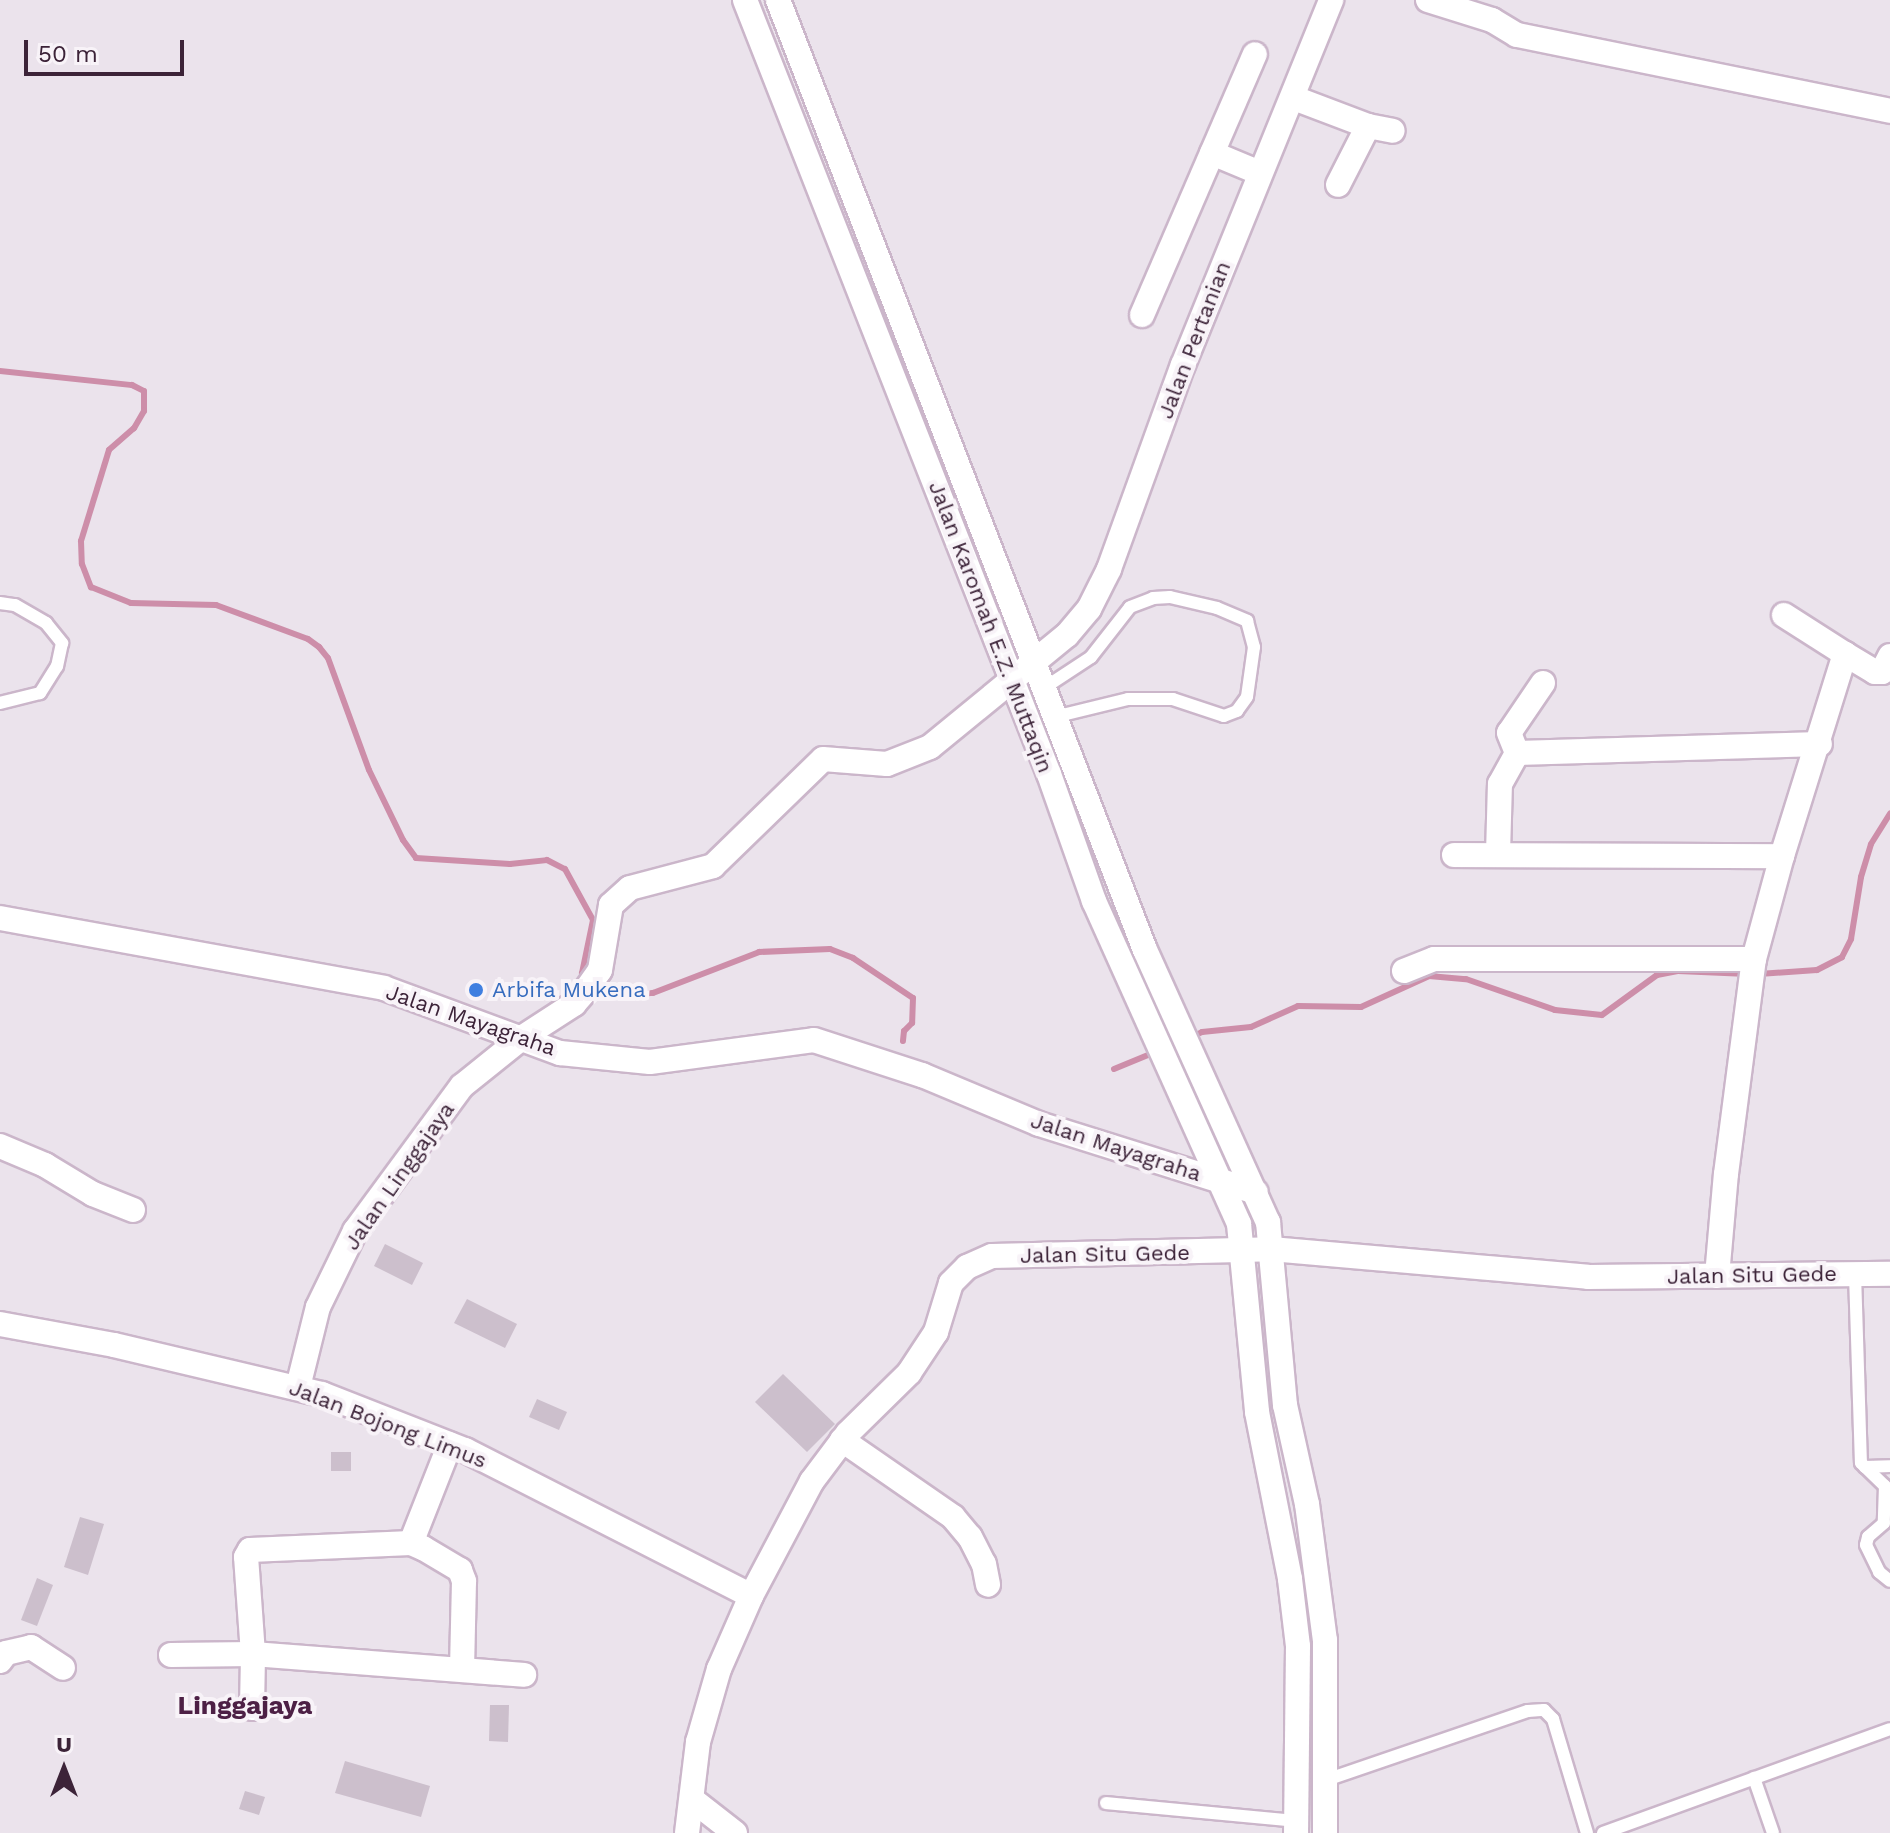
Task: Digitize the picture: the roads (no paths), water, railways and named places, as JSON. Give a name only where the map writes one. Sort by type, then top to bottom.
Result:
[{"type":"street","name":"Jalan Karomah E.Z. Muttaqin","points":[[745,0],[1094,901],[1239,1224],[1257,1412],[1290,1579],[1298,1646],[1296,1827]]},
{"type":"street","name":"Jalan Pertanian","points":[[593,980],[611,905],[630,888],[713,866],[823,759],[887,764],[930,747],[1067,635],[1089,609],[1109,569],[1183,365],[1260,173],[1294,98],[1331,0]]},
{"type":"street","points":[[1428,0],[1492,20],[1517,35],[1890,111]]},
{"type":"street","name":"Jalan Karomah E.Z. Muttaqin","points":[[780,8],[1166,1000],[1268,1222],[1285,1405],[1307,1504],[1325,1640],[1325,1833]]},
{"type":"street","points":[[755,28],[780,8]]},
{"type":"street","points":[[1142,315],[1255,54]]},
{"type":"street","points":[[1294,98],[1368,126],[1393,131]]},
{"type":"street","points":[[1338,185],[1368,126]]},
{"type":"street","points":[[1212,153],[1260,173]]},
{"type":"street","points":[[1784,615],[1875,672],[1882,672],[1890,656]]},
{"type":"street","points":[[1717,1276],[1726,1174],[1754,962],[1782,856],[1820,744],[1845,654]]},
{"type":"street","points":[[1517,753],[1509,733],[1543,683]]},
{"type":"street","points":[[1517,753],[1820,744]]},
{"type":"street","points":[[1498,854],[1500,784],[1517,753]]},
{"type":"street","points":[[1454,855],[1782,856]]},
{"type":"street","name":"Jalan Mayagraha","points":[[0,918],[384,988],[560,1053],[650,1062],[814,1040],[922,1075],[1039,1124],[1256,1192]]},
{"type":"street","points":[[1404,971],[1434,959],[1754,962]]},
{"type":"street","name":"Jalan Linggajaya","points":[[298,1387],[318,1307],[355,1231],[462,1086],[523,1037],[574,1004],[593,980]]},
{"type":"street","points":[[0,1146],[45,1165],[93,1194],[133,1210]]},
{"type":"street","name":"Jalan Situ Gede","points":[[687,1833],[694,1801],[698,1742],[719,1669],[751,1596],[812,1481],[842,1440],[909,1373],[936,1332],[951,1283],[967,1267],[992,1256],[1271,1249],[1588,1277],[1890,1274]]},
{"type":"street","name":"Jalan Bojong Limus","points":[[0,1324],[114,1345],[298,1387],[458,1447],[751,1596]]},
{"type":"street","points":[[842,1440],[953,1517],[970,1537],[984,1564],[988,1585]]},
{"type":"street","points":[[417,1546],[458,1447]]},
{"type":"street","points":[[252,1708],[253,1654],[246,1557],[250,1550],[417,1546],[460,1570],[464,1581],[462,1668]]},
{"type":"street","points":[[0,1661],[6,1653],[31,1647],[63,1668]]},
{"type":"street","points":[[171,1655],[253,1654],[524,1675]]},
{"type":"street","points":[[694,1801],[735,1833]]},
{"type":"lane","points":[[1044,688],[1091,657],[1130,607],[1153,598],[1170,597],[1217,608],[1247,621],[1254,647],[1247,697],[1237,711],[1224,716],[1173,699],[1128,699],[1054,717]]},
{"type":"lane","points":[[0,603],[15,605],[46,623],[62,643],[57,666],[40,693],[0,703]]},
{"type":"lane","points":[[1855,1274],[1861,1463],[1885,1486],[1884,1523],[1868,1537],[1866,1545],[1879,1572],[1890,1581]]},
{"type":"lane","points":[[1865,1467],[1890,1466]]},
{"type":"lane","points":[[1326,1780],[1528,1711],[1544,1710],[1553,1719],[1587,1833]]},
{"type":"lane","points":[[1603,1833],[1890,1729]]},
{"type":"lane","points":[[1754,1778],[1773,1833]]},
{"type":"lane","points":[[1106,1803],[1296,1827]]},
{"type":"waterway","points":[[0,371],[132,385],[144,391],[144,411],[134,428],[109,450],[81,541],[82,564],[91,587],[131,603],[216,605],[308,639],[319,647],[328,658],[369,770],[403,840],[416,858],[510,864],[547,860],[565,869],[593,920],[582,973],[589,979]]},
{"type":"waterway","points":[[1759,974],[1817,970],[1842,957],[1851,939],[1861,877],[1871,844],[1890,813]]},
{"type":"waterway","points":[[597,987],[623,996],[653,993],[759,952],[830,949],[853,958],[913,998],[912,1023],[904,1031],[903,1041]]},
{"type":"waterway","points":[[1191,1037],[1202,1032],[1251,1027],[1298,1006],[1361,1007],[1429,976],[1466,979],[1555,1010],[1602,1015],[1657,975],[1678,971],[1748,974]]},
{"type":"waterway","points":[[1114,1069],[1155,1052]]},
{"type":"place","name":"Arbifa Mukena","points":[[476,990]]},
{"type":"district","name":"Linggajaya","points":[[245,1706]]}]
